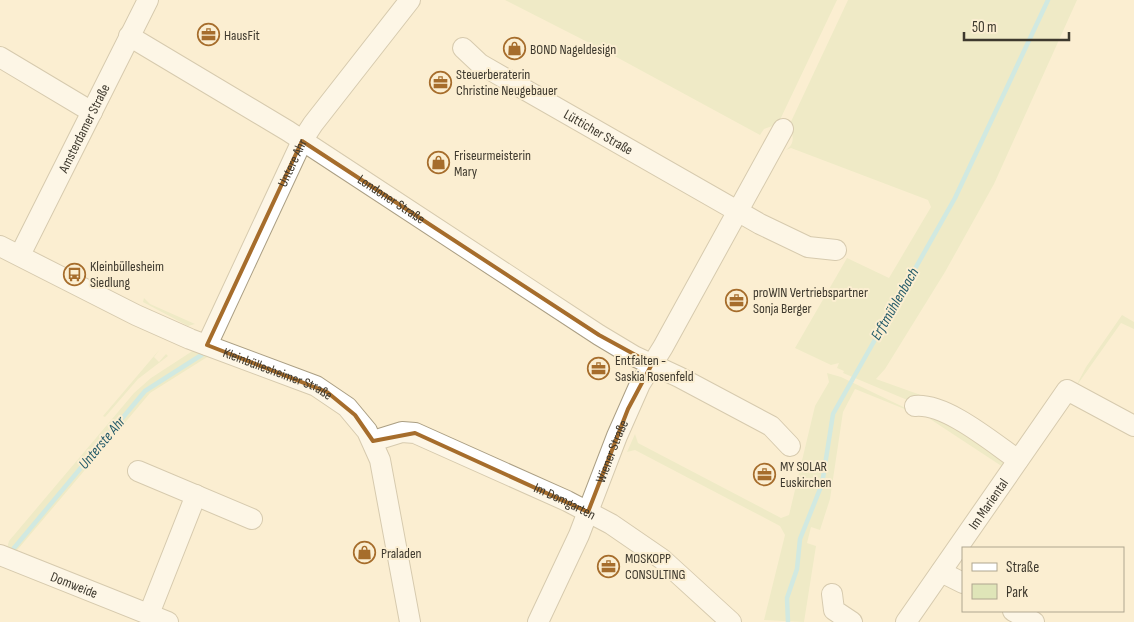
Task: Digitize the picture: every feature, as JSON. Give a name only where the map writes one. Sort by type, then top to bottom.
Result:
[{"type":"street","name":"Amsterdamer Straße","points":[[20,256],[148,0]]},
{"type":"street","name":"Untere Ahr","points":[[207,345],[302,140],[410,0]]},
{"type":"street","name":"Londoner Straße","points":[[129,36],[302,140],[599,335],[652,364]]},
{"type":"street","name":"Lütticher Straße","points":[[463,48],[480,64],[739,210]]},
{"type":"street","points":[[0,57],[92,112]]},
{"type":"street","name":"Wiener Straße","points":[[538,622],[588,512],[628,409],[782,129]]},
{"type":"street","points":[[739,210],[760,224],[808,247],[836,250]]},
{"type":"street","name":"Kleinbüllesheimer Straße","points":[[0,246],[114,305],[207,345],[327,392],[355,415],[373,441],[383,473],[410,622]]},
{"type":"street","points":[[652,364],[771,426],[790,446]]},
{"type":"street","name":"Im Mariental","points":[[906,622],[1068,390],[1134,426]]},
{"type":"street","points":[[915,406],[924,405],[946,413],[1018,460]]},
{"type":"street","name":"Im Domgarten","points":[[373,441],[402,432],[415,432],[588,512],[611,524],[662,559],[731,622]]},
{"type":"street","points":[[138,471],[252,519]]},
{"type":"street","points":[[148,614],[196,495]]},
{"type":"street","name":"Domweide","points":[[0,555],[168,622]]},
{"type":"street","points":[[941,572],[962,582]]},
{"type":"street","points":[[832,594],[834,610],[852,622]]},
{"type":"street","points":[[1015,612],[1034,622]]},
{"type":"highlighted area","points":[[302,141],[599,335],[652,364],[628,409],[588,512],[415,433],[373,441],[355,415],[327,392],[207,345]]},
{"type":"green space","points":[[505,0],[837,0],[778,124],[764,129],[760,135],[609,53]]},
{"type":"green space","points":[[848,0],[1077,0],[994,184],[945,272],[885,369],[876,379],[929,398],[912,402],[843,373],[844,371],[837,368],[839,363],[831,365],[795,348],[847,258],[889,278],[931,207],[928,200],[791,148],[786,150],[792,144],[793,139],[792,131],[788,128]]},
{"type":"green space","points":[[144,298],[150,304],[195,324],[188,326],[143,302]]},
{"type":"green space","points":[[1122,315],[1134,322],[1134,329],[1121,323],[1075,388],[1086,367]]},
{"type":"green space","points":[[160,349],[154,357],[159,362],[166,354],[168,356],[138,379],[105,417],[103,416]]},
{"type":"green space","points":[[194,350],[212,354],[150,393],[13,555],[7,548],[9,541],[134,393],[151,378]]},
{"type":"green space","points":[[827,373],[841,377],[922,416],[855,389],[843,412],[830,499],[820,530],[811,527],[807,543],[816,546],[804,622],[764,620],[785,535],[780,526],[635,450],[627,452],[635,434],[638,443],[781,518],[789,515],[815,406],[829,382]]},
{"type":"green space","points":[[931,416],[936,416],[1006,461],[1003,467],[930,419]]},
{"type":"waterway","name":"Erftmühlenbach","points":[[788,622],[787,598],[797,569],[800,539],[822,484],[833,414],[955,198],[1048,0]]},
{"type":"waterway","name":"Unterste Ahr","points":[[14,548],[145,391],[203,354]]},
{"type":"place","name":"HausFit","points":[[208,35]]},
{"type":"place","name":"BOND Nageldesign","points":[[514,49]]},
{"type":"place","name":"Steuerberaterin Christine Neugebauer","points":[[440,82]]},
{"type":"place","name":"Friseurmeisterin Mary","points":[[438,163]]},
{"type":"place","name":"Kleinbüllesheim Siedlung","points":[[74,274]]},
{"type":"place","name":"proWIN Vertriebspartner Sonja Berger","points":[[737,300]]},
{"type":"place","name":"Entfalten - Saskia Rosenfeld","points":[[599,368]]},
{"type":"place","name":"MY SOLAR Euskirchen","points":[[764,474]]},
{"type":"place","name":"Praladen","points":[[365,553]]},
{"type":"place","name":"MOSKOPP CONSULTING","points":[[609,566]]}]
